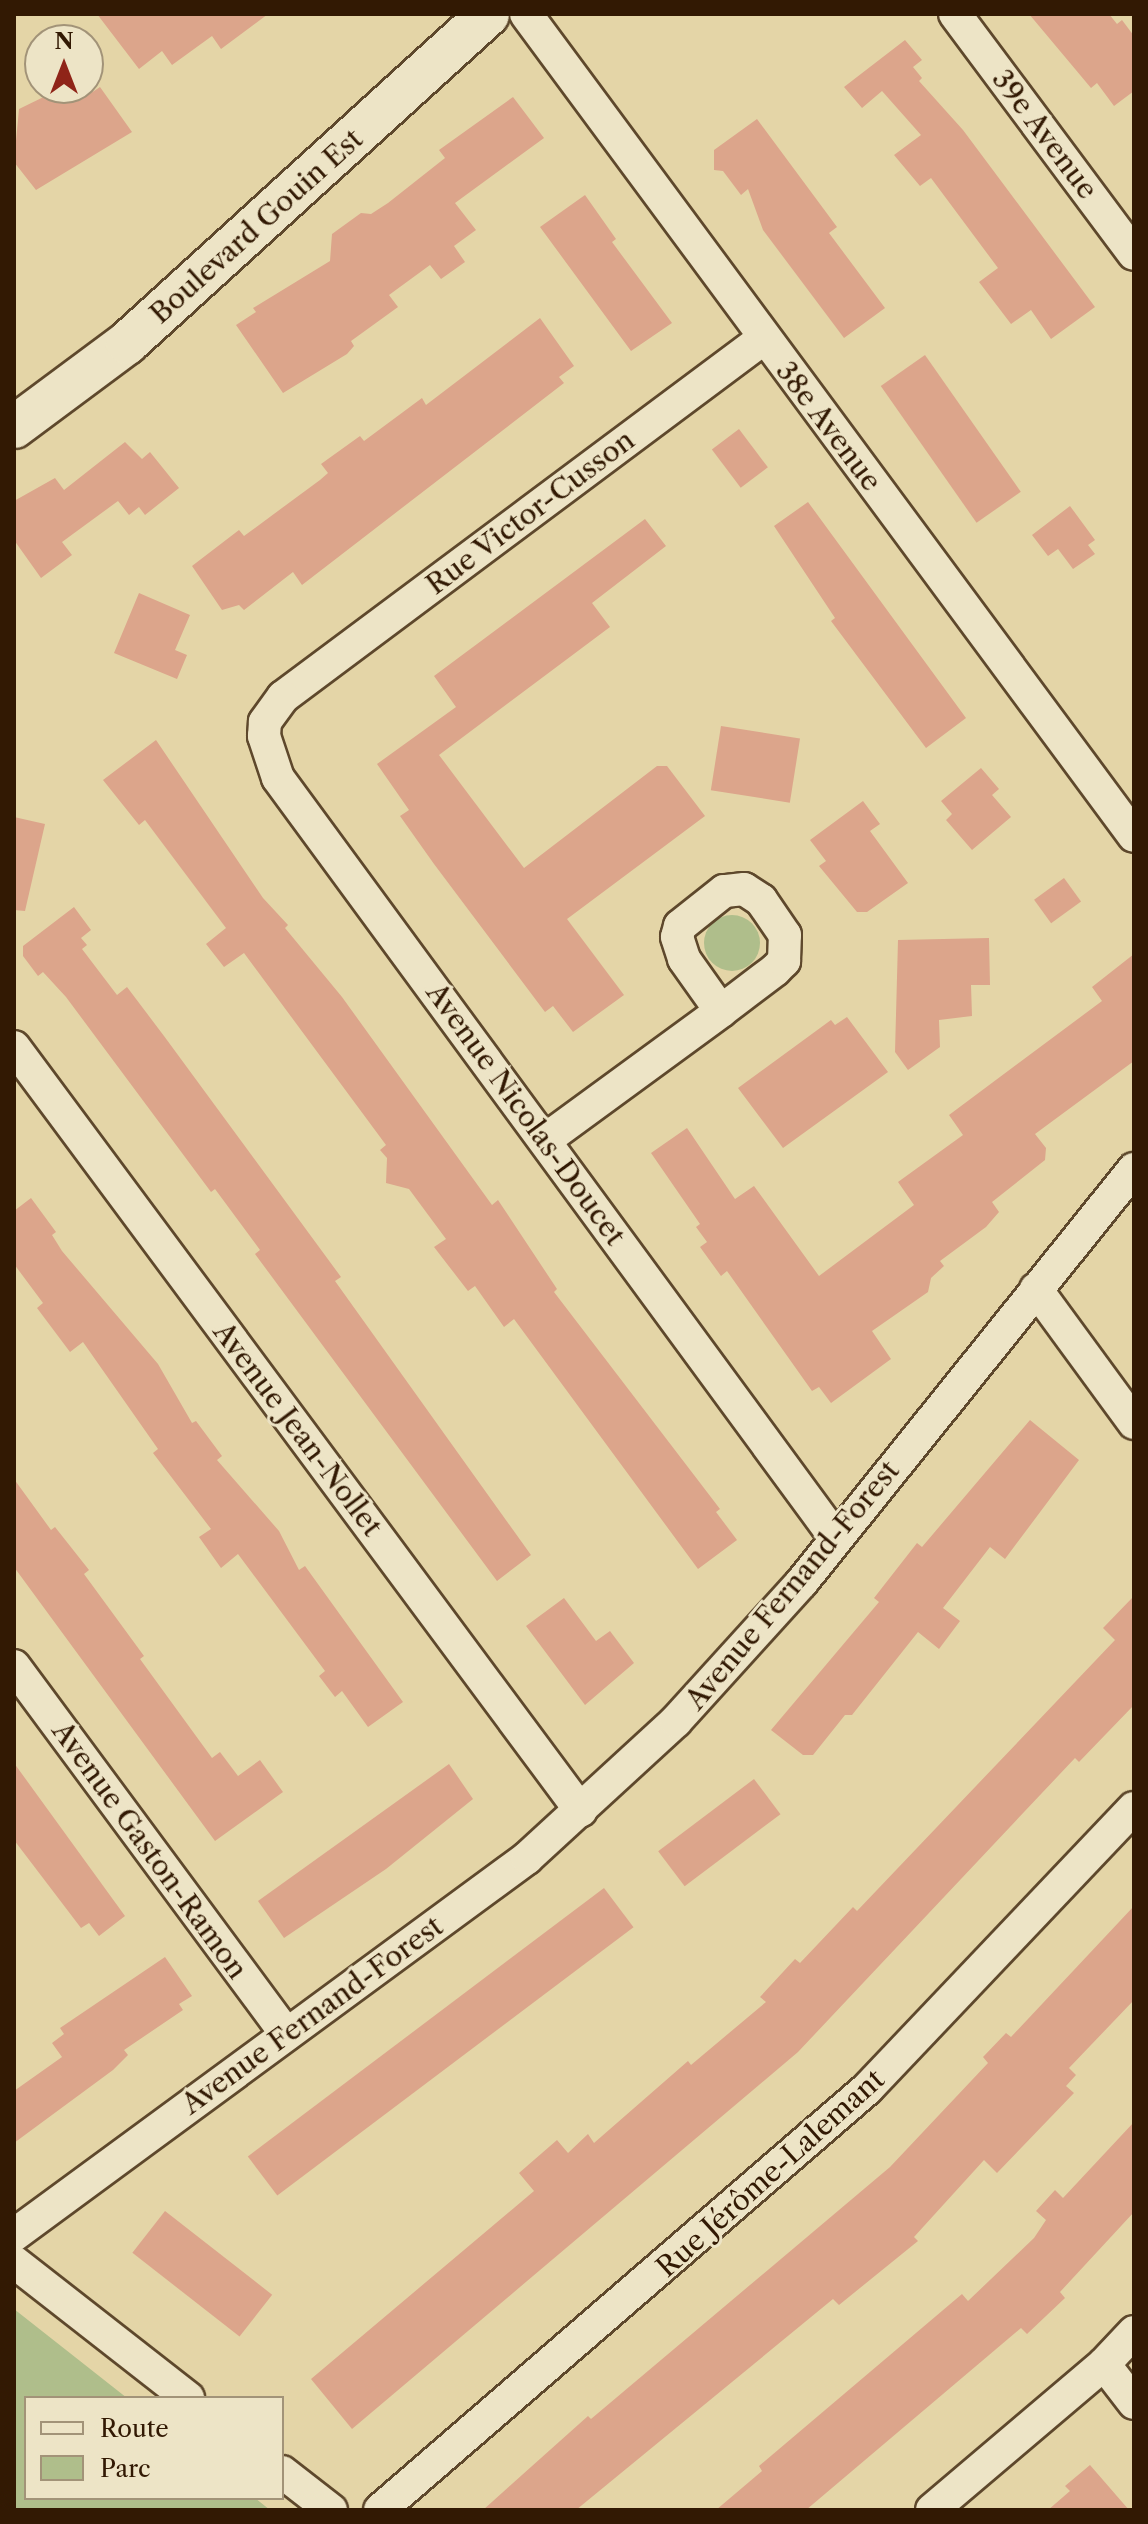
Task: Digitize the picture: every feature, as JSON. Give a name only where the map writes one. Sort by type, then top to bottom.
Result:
[{"type":"street","name":"Boulevard Gouin Est","points":[[14,427],[127,343],[488,14]]},
{"type":"street","name":"38e Avenue","points":[[526,14],[1134,836]]},
{"type":"street","name":"39e Avenue","points":[[955,14],[1134,254]]},
{"type":"street","name":"Rue Victor-Cusson","points":[[297,686],[764,338]]},
{"type":"street","name":"Avenue Nicolas-Doucet","points":[[297,686],[273,707],[265,722],[270,763],[835,1537]]},
{"type":"street","points":[[545,1140],[721,1011]]},
{"type":"street","name":"Avenue Jean-Nollet","points":[[14,1047],[581,1811]]},
{"type":"street","name":"Avenue Fernand-Forest","points":[[14,2235],[527,1858],[581,1811],[721,1675],[1134,1169]]},
{"type":"street","points":[[1036,1289],[1134,1423]]},
{"type":"street","name":"Avenue Gaston-Ramon","points":[[14,1666],[286,2034]]},
{"type":"street","name":"Rue Jérôme-Lalemant","points":[[380,2510],[868,2088],[1134,1808]]},
{"type":"street","points":[[14,2262],[185,2396]]},
{"type":"street","points":[[932,2510],[1104,2364],[1134,2332]]},
{"type":"street","points":[[1104,2364],[1134,2403]]},
{"type":"street","points":[[284,2474],[331,2510]]},
{"type":"green space","points":[[732,915],[752,923],[760,943],[752,963],[732,971],[712,963],[704,943],[712,923]]},
{"type":"green space","points":[[14,2309],[124,2396],[24,2396],[24,2500],[258,2500],[270,2510],[14,2510]]},
{"type":"building","points":[[97,14],[268,14],[221,49],[212,36],[172,65],[162,51],[139,69]]},
{"type":"building","points":[[1029,14],[1109,14],[1117,24],[1122,20],[1134,36],[1134,91],[1114,106],[1097,83],[1091,88]]},
{"type":"building","points":[[905,40],[922,60],[913,67],[922,78],[919,81],[963,130],[1095,307],[1051,339],[1031,310],[1011,324],[979,282],[998,268],[931,178],[920,186],[894,155],[921,135],[882,91],[862,108],[844,87]]},
{"type":"building","points":[[104,93],[132,132],[36,190],[14,162],[19,109],[29,104],[104,104]]},
{"type":"building","points":[[513,97],[544,138],[455,203],[476,230],[454,246],[465,262],[441,279],[430,265],[389,295],[398,307],[351,341],[354,346],[347,354],[283,393],[236,325],[256,312],[253,308],[330,261],[332,234],[361,213],[371,214],[388,203],[445,158],[439,150]]},
{"type":"building","points":[[757,119],[837,227],[829,233],[885,308],[844,338],[763,230],[748,189],[741,195],[723,171],[714,170],[714,150]]},
{"type":"building","points":[[585,195],[616,239],[612,242],[672,323],[631,351],[540,227]]},
{"type":"building","points":[[540,318],[574,366],[559,377],[564,383],[302,585],[293,572],[244,610],[239,605],[222,610],[192,566],[239,530],[244,536],[320,480],[328,473],[321,464],[360,436],[364,441],[422,398],[426,405]]},
{"type":"building","points":[[925,355],[1021,492],[977,523],[881,386]]},
{"type":"building","points":[[739,429],[768,467],[741,488],[712,449]]},
{"type":"building","points":[[125,442],[142,459],[150,452],[179,488],[145,515],[139,507],[129,515],[118,501],[62,542],[72,555],[41,578],[14,540],[14,501],[55,478],[64,490]]},
{"type":"building","points":[[808,502],[966,718],[926,748],[831,621],[835,618],[774,526]]},
{"type":"building","points":[[1070,506],[1095,540],[1088,545],[1095,554],[1073,569],[1058,549],[1048,556],[1032,535]]},
{"type":"building","points":[[645,519],[666,546],[592,603],[610,627],[439,755],[524,868],[657,766],[667,766],[705,816],[567,919],[624,995],[573,1032],[553,1006],[545,1012],[434,864],[400,816],[409,810],[377,764],[456,707],[434,676]]},
{"type":"building","points":[[139,593],[190,615],[175,650],[187,655],[177,679],[114,653]]},
{"type":"building","points":[[721,726],[800,739],[790,803],[711,790]]},
{"type":"building","points":[[156,740],[263,898],[288,925],[285,928],[342,997],[492,1205],[498,1200],[557,1289],[554,1292],[720,1509],[716,1512],[737,1540],[698,1569],[514,1319],[504,1327],[475,1286],[468,1291],[434,1247],[446,1239],[409,1189],[386,1183],[387,1158],[380,1150],[386,1145],[244,953],[224,967],[206,944],[226,928],[145,820],[139,825],[103,780]]},
{"type":"building","points":[[981,768],[999,789],[992,795],[1011,817],[972,850],[946,820],[952,814],[941,801]]},
{"type":"building","points":[[863,801],[880,824],[870,831],[908,883],[867,912],[857,912],[819,866],[826,861],[810,840]]},
{"type":"building","points":[[14,817],[45,824],[25,911],[14,910]]},
{"type":"building","points":[[1064,878],[1081,901],[1051,923],[1034,900]]},
{"type":"building","points":[[74,907],[91,930],[81,938],[87,945],[82,949],[117,995],[127,987],[164,1036],[341,1277],[335,1281],[531,1555],[497,1581],[255,1254],[260,1250],[215,1189],[211,1192],[66,997],[43,972],[38,976],[23,956],[23,946]]},
{"type":"building","points":[[989,938],[990,985],[971,985],[972,1016],[939,1020],[940,1047],[908,1070],[895,1052],[898,940]]},
{"type":"building","points":[[1134,954],[1134,1061],[1035,1134],[1046,1148],[1045,1160],[992,1202],[999,1212],[986,1227],[940,1261],[944,1266],[931,1278],[928,1292],[872,1331],[891,1359],[831,1403],[819,1387],[812,1391],[727,1271],[721,1276],[700,1247],[707,1242],[696,1227],[700,1224],[651,1153],[687,1128],[735,1199],[754,1186],[819,1276],[914,1205],[898,1182],[963,1135],[949,1115],[1102,1001],[1092,987]]},
{"type":"building","points":[[847,1017],[888,1072],[783,1148],[738,1088],[831,1020],[835,1025]]},
{"type":"building","points":[[31,1198],[56,1232],[52,1235],[62,1251],[158,1364],[192,1423],[196,1421],[222,1456],[217,1460],[279,1531],[299,1570],[305,1566],[403,1702],[368,1727],[342,1691],[335,1697],[319,1676],[325,1671],[238,1554],[221,1568],[199,1537],[211,1529],[153,1453],[158,1449],[83,1342],[70,1352],[37,1308],[43,1303],[14,1264],[14,1211]]},
{"type":"building","points":[[1030,1420],[1079,1460],[1005,1559],[990,1547],[943,1608],[960,1621],[939,1649],[918,1632],[852,1715],[845,1715],[813,1755],[803,1755],[771,1730],[879,1602],[874,1598],[917,1543],[922,1547]]},
{"type":"building","points":[[14,1479],[51,1530],[55,1527],[89,1570],[84,1574],[144,1656],[140,1659],[212,1758],[220,1752],[238,1776],[260,1760],[283,1792],[215,1841],[14,1567]]},
{"type":"building","points":[[1134,1596],[1134,1705],[1079,1762],[1075,1758],[798,2052],[352,2429],[311,2379],[534,2191],[519,2173],[557,2140],[568,2153],[588,2134],[594,2143],[688,2061],[691,2065],[766,2002],[760,1997],[795,1959],[800,1963],[853,1907],[857,1911],[1115,1640],[1103,1628]]},
{"type":"building","points":[[564,1598],[596,1641],[610,1631],[634,1663],[585,1705],[526,1626]]},
{"type":"building","points":[[14,1763],[125,1916],[99,1936],[89,1923],[81,1928],[14,1840]]},
{"type":"building","points":[[449,1764],[473,1799],[386,1869],[284,1938],[258,1901]]},
{"type":"building","points":[[754,1779],[780,1814],[685,1886],[658,1851]]},
{"type":"building","points":[[604,1888],[633,1927],[277,2196],[248,2156]]},
{"type":"building","points":[[1134,1906],[1134,2000],[1069,2068],[1076,2075],[1066,2086],[1074,2093],[997,2173],[984,2160],[914,2237],[918,2241],[839,2305],[833,2299],[576,2510],[483,2510],[588,2416],[591,2419],[890,2167],[988,2063],[983,2057],[1006,2033],[1011,2037]]},
{"type":"building","points":[[165,1957],[192,1996],[179,2004],[183,2010],[124,2050],[128,2055],[113,2070],[14,2143],[14,2091],[62,2057],[52,2043],[64,2034],[60,2028]]},
{"type":"building","points":[[1134,2122],[1134,2212],[1060,2292],[1065,2298],[1027,2334],[1021,2328],[806,2510],[716,2510],[762,2471],[759,2466],[962,2294],[968,2301],[1034,2238],[1046,2220],[1036,2211],[1055,2190],[1063,2198]]},
{"type":"building","points":[[165,2211],[272,2295],[240,2336],[132,2253]]},
{"type":"building","points":[[1090,2465],[1129,2510],[1048,2510],[1070,2491],[1065,2486]]}]
